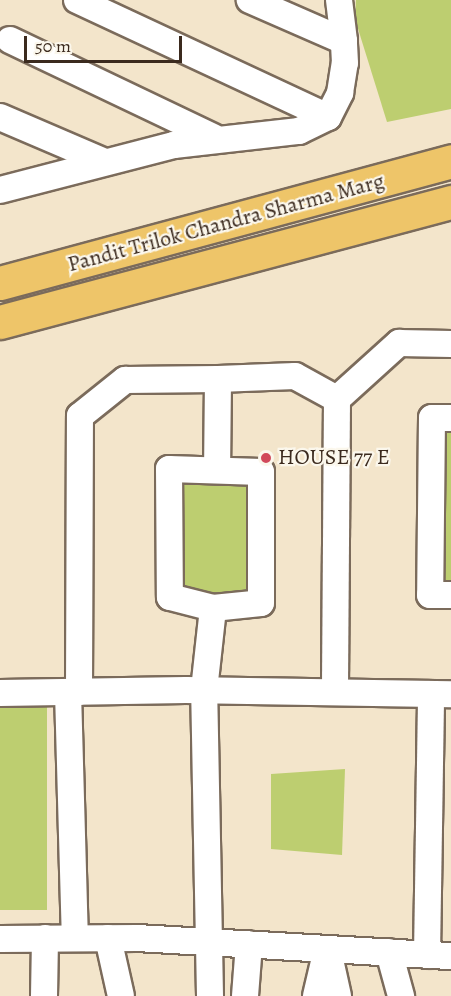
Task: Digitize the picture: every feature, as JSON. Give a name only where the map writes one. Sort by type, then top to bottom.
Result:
[{"type":"main road","name":"Pandit Trilok Chandra Sharma Marg","points":[[0,283],[451,161]]},
{"type":"main road","name":"Pandit Trilok Chandra Sharma Marg","points":[[0,322],[451,202]]},
{"type":"street","points":[[77,0],[328,117]]},
{"type":"street","points":[[250,0],[344,41]]},
{"type":"street","points":[[0,190],[105,162],[213,137],[299,131],[328,117],[340,93],[345,63],[339,0]]},
{"type":"street","points":[[10,40],[213,137]]},
{"type":"street","points":[[0,117],[105,162]]},
{"type":"street","points":[[335,692],[337,399],[399,343],[451,344]]},
{"type":"street","points":[[75,938],[74,692],[80,416],[125,380],[296,376],[337,399]]},
{"type":"street","points":[[217,470],[218,379]]},
{"type":"street","points":[[451,418],[432,418],[430,595],[451,595]]},
{"type":"street","points":[[169,469],[261,472],[261,603],[213,608],[170,597],[169,469]]},
{"type":"street","points":[[210,996],[207,942],[204,690],[213,608]]},
{"type":"street","points":[[0,693],[204,690],[441,694],[439,955],[108,938],[0,939]]},
{"type":"street","points":[[44,996],[45,938]]},
{"type":"street","points":[[108,938],[121,996]]},
{"type":"street","points":[[245,996],[249,944]]},
{"type":"street","points":[[316,996],[327,949]]},
{"type":"street","points":[[327,949],[338,996]]},
{"type":"street","points":[[389,952],[401,996]]},
{"type":"green space","points":[[356,0],[451,0],[451,109],[387,122],[355,19]]},
{"type":"green space","points":[[432,417],[451,417],[451,595],[432,595]]},
{"type":"green space","points":[[169,468],[249,468],[249,596],[169,596]]},
{"type":"green space","points":[[0,705],[47,705],[47,910],[0,910]]},
{"type":"green space","points":[[345,769],[342,855],[271,849],[271,774]]},
{"type":"place","name":"HOUSE 77 E","points":[[266,458]]}]
